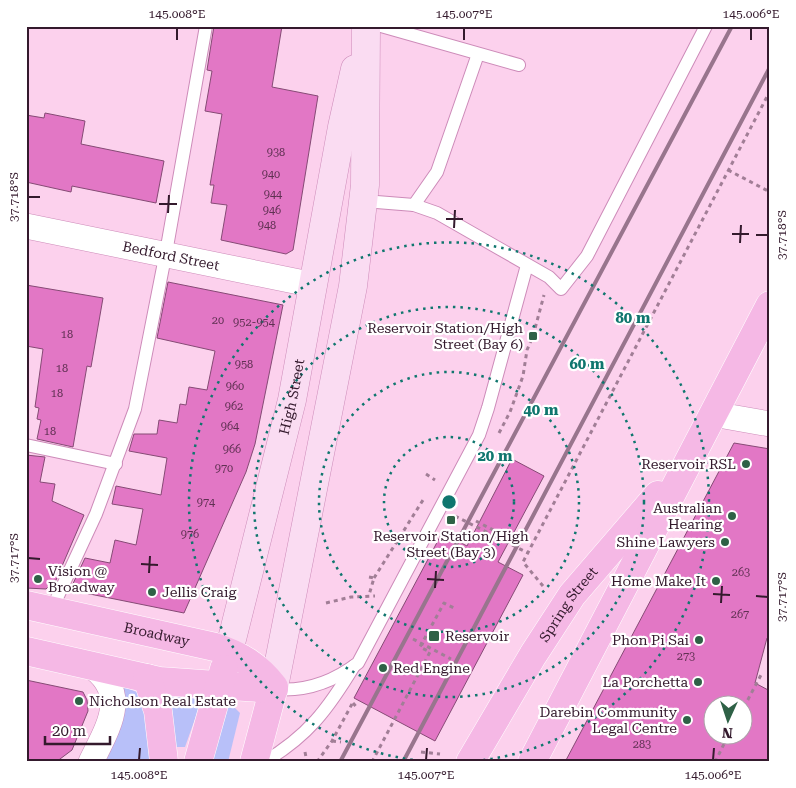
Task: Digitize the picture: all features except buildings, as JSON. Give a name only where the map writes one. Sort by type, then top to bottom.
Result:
[{"type":"main road","name":"High Street","points":[[198,762],[229,651],[288,417],[342,127],[365,26]]},
{"type":"main road","name":"High Street","points":[[254,762],[274,688],[351,296],[364,201],[365,26]]},
{"type":"main road","points":[[330,191],[364,201]]},
{"type":"main road","name":"Spring Street","points":[[532,762],[627,576],[770,306]]},
{"type":"main road","name":"Spring Street","points":[[470,762],[533,655],[572,594],[687,462]]},
{"type":"main road","points":[[594,567],[627,576]]},
{"type":"main road","name":"Broadway","points":[[38,608],[229,651],[252,664],[274,688]]},
{"type":"main road","points":[[26,651],[147,678],[219,686],[274,688]]},
{"type":"main road","points":[[147,678],[158,711],[164,762]]},
{"type":"street","name":"Bedford Street","points":[[26,226],[314,285]]},
{"type":"street","points":[[713,414],[770,424]]},
{"type":"street","points":[[90,665],[109,683],[114,699],[109,721],[91,762]]},
{"type":"lane","points":[[38,608],[116,464],[135,409],[166,254],[206,26]]},
{"type":"lane","points":[[381,26],[519,65]]},
{"type":"lane","points":[[364,201],[414,205],[437,213],[549,278],[561,289],[583,263],[706,26]]},
{"type":"lane","points":[[414,205],[437,172],[478,54]]},
{"type":"lane","points":[[274,688],[306,689],[358,663],[479,435],[527,266]]},
{"type":"lane","points":[[26,445],[116,464]]},
{"type":"lane","points":[[264,762],[302,737],[330,705],[354,666]]},
{"type":"path","points":[[543,586],[523,562],[770,91]]},
{"type":"path","points":[[728,170],[770,192]]},
{"type":"path","points":[[426,474],[436,479],[431,486]]},
{"type":"path","points":[[369,595],[374,578],[427,494]]},
{"type":"path","points":[[454,515],[528,553]]},
{"type":"path","points":[[476,521],[514,540]]},
{"type":"path","points":[[369,577],[374,578]]},
{"type":"path","points":[[326,603],[369,595],[393,598]]},
{"type":"path","points":[[451,659],[420,647],[444,603],[454,608]]},
{"type":"path","points":[[414,639],[431,651]]},
{"type":"path","points":[[372,762],[431,651]]},
{"type":"path","points":[[750,696],[762,673]]},
{"type":"path","points":[[353,703],[358,709]]},
{"type":"path","points":[[302,737],[308,762]]},
{"type":"path","points":[[317,762],[332,741],[341,742]]},
{"type":"path","points":[[714,762],[723,746]]},
{"type":"path","points":[[421,752],[440,754]]},
{"type":"shaded area","points":[[124,687],[142,694],[155,762],[105,762],[115,741]]},
{"type":"shaded area","points":[[163,696],[202,699],[185,747],[174,747]]},
{"type":"shaded area","points":[[227,707],[234,707],[240,713],[228,762],[210,762]]},
{"type":"railway","points":[[340,762],[732,26]]},
{"type":"railway","points":[[403,762],[770,67]]},
{"type":"place","name":"Reservoir Station/High Street (Bay 6)","points":[[533,336]]},
{"type":"place","name":"Reservoir RSL","points":[[746,464]]},
{"type":"place","name":"Australian Hearing","points":[[732,516]]},
{"type":"place","name":"Reservoir Station/High Street (Bay 3)","points":[[451,520]]},
{"type":"place","name":"Shine Lawyers","points":[[725,542]]},
{"type":"place","name":"Vision @ Broadway","points":[[38,579]]},
{"type":"place","name":"Home Make It","points":[[716,581]]},
{"type":"place","name":"Jellis Craig","points":[[152,592]]},
{"type":"place","name":"Reservoir","points":[[434,636]]},
{"type":"place","name":"Phon Pi Sai","points":[[699,640]]},
{"type":"place","name":"Red Engine","points":[[383,668]]},
{"type":"place","name":"La Porchetta","points":[[698,682]]},
{"type":"place","name":"Nicholson Real Estate","points":[[79,701]]},
{"type":"place","name":"Darebin Community Legal Centre","points":[[687,720]]}]
